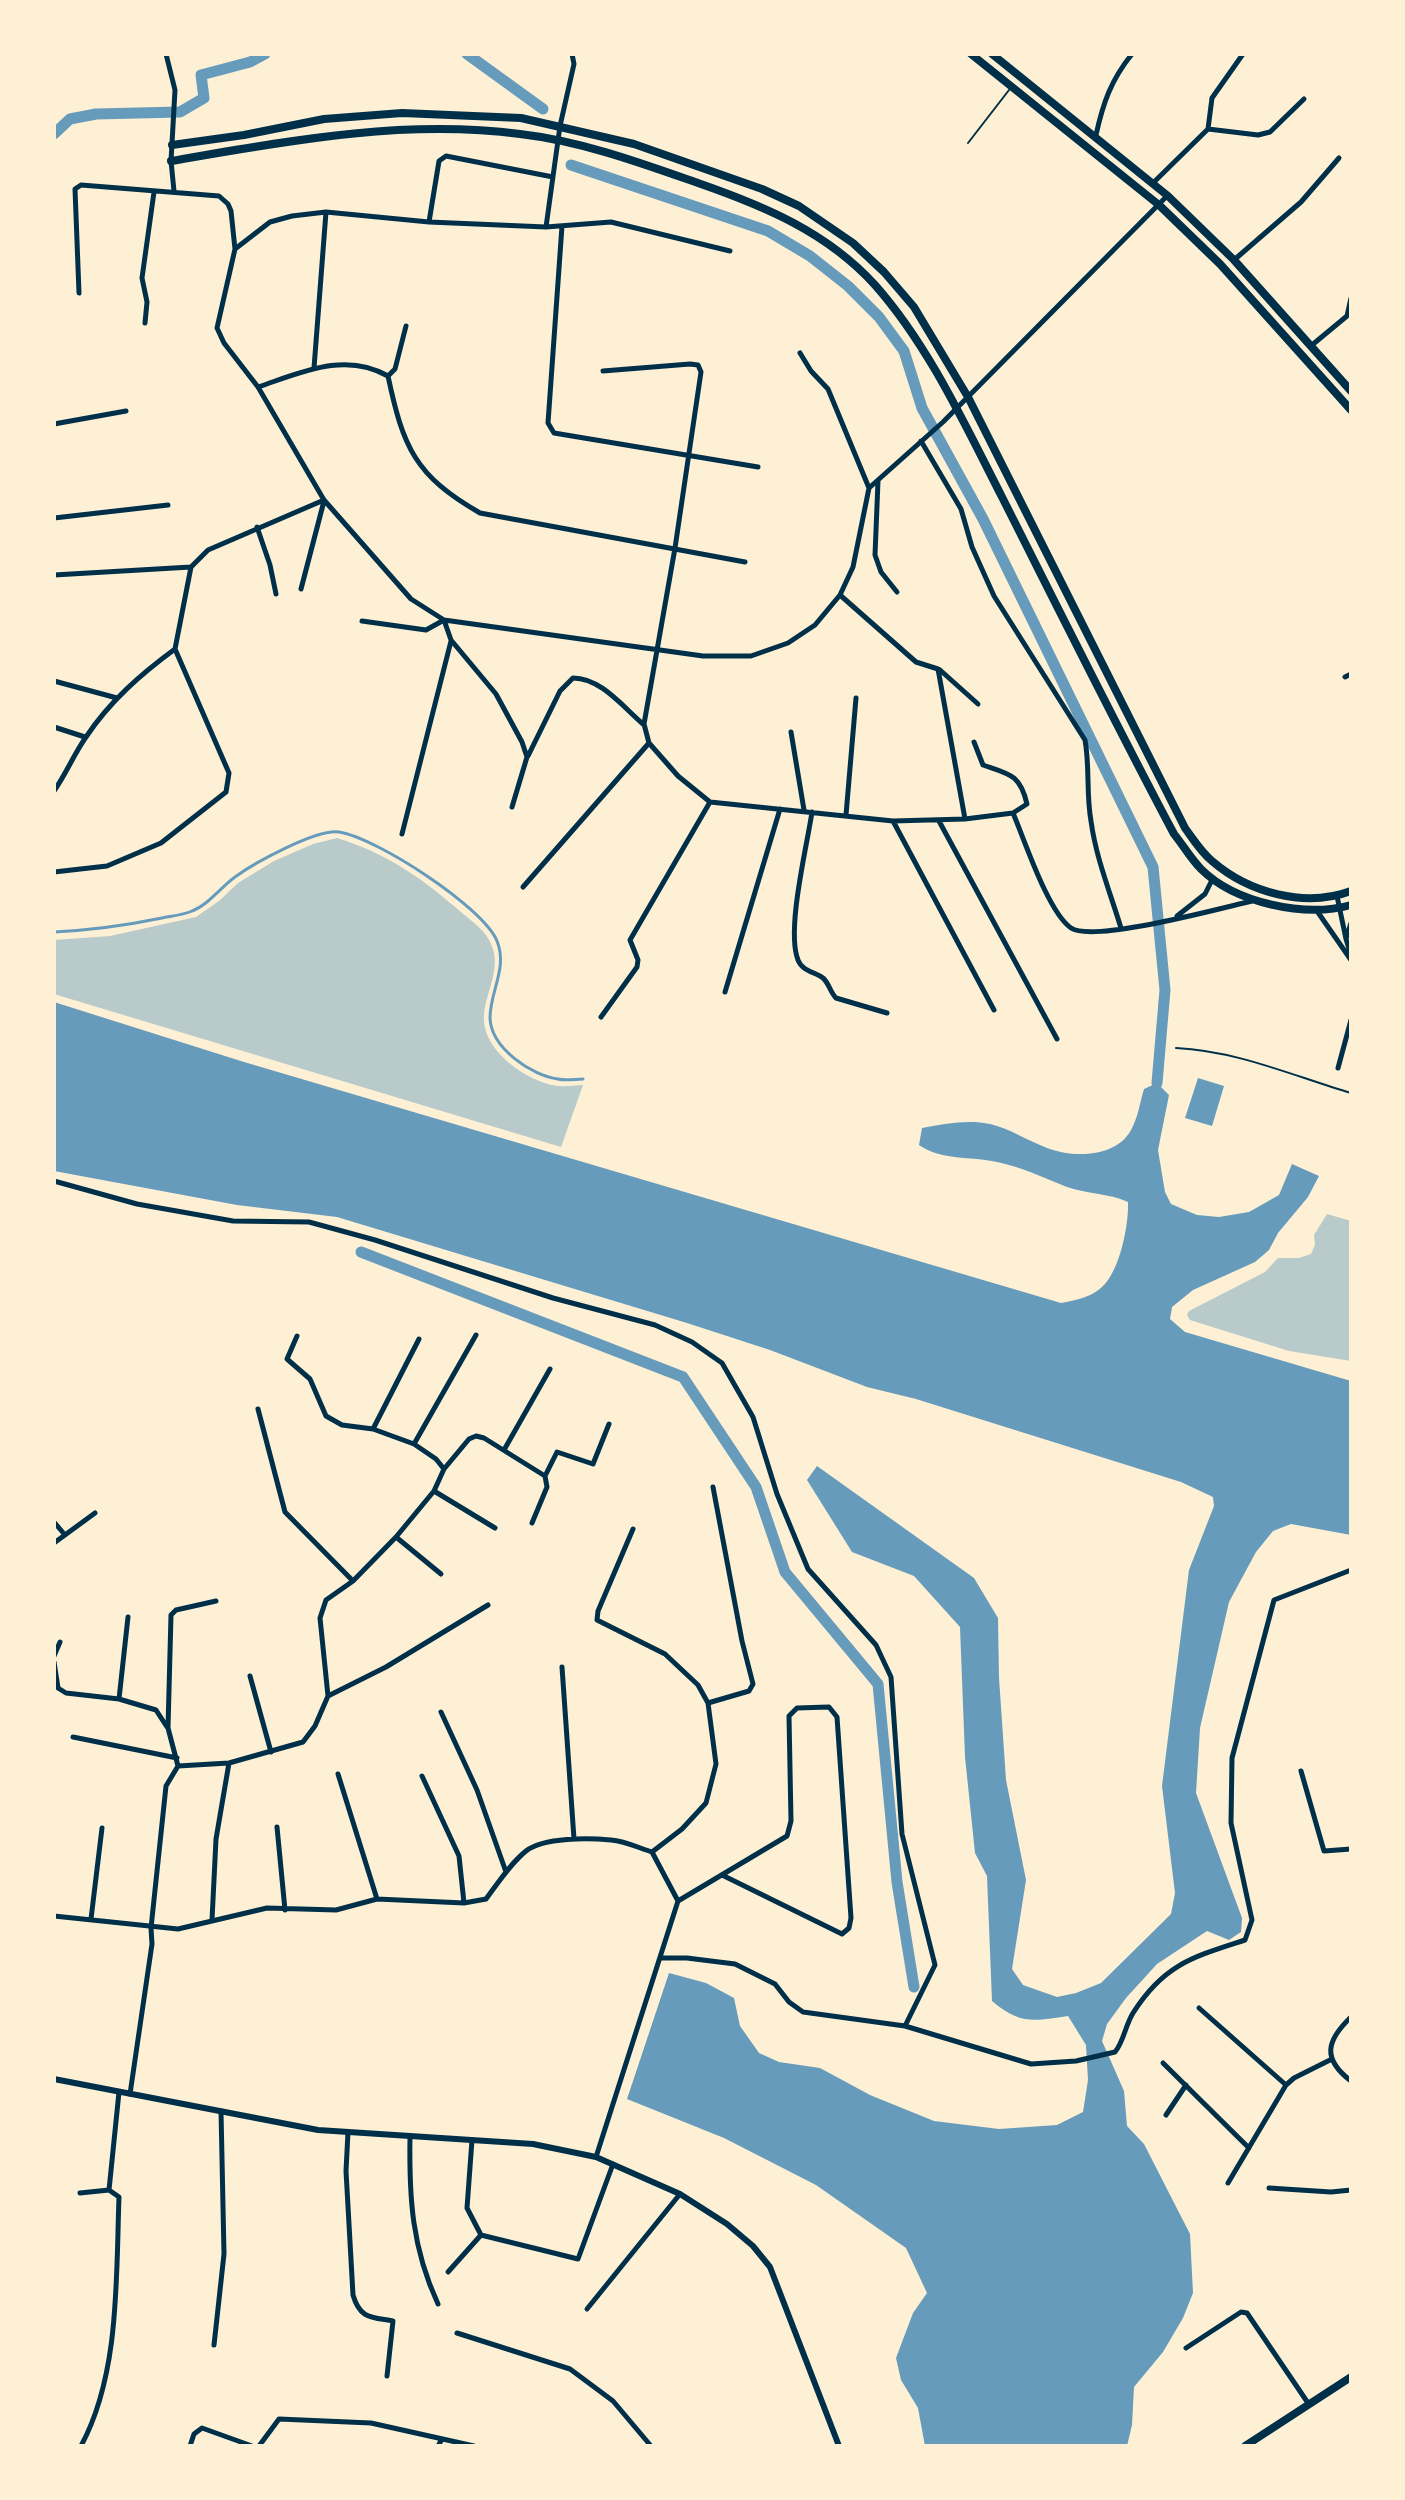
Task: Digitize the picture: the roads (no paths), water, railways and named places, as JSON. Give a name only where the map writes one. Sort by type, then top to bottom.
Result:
[{"type":"main road","points":[[971,54],[1159,205],[1230,275],[1351,410]]},
{"type":"main road","points":[[996,55],[1168,196],[1234,260],[1351,391]]},
{"type":"main road","points":[[172,145],[324,119],[402,113],[521,118],[634,144],[762,189],[799,206],[853,243],[884,272],[914,307],[968,397],[1146,755],[1185,828],[1209,860],[1257,889],[1276,894],[1317,899],[1351,891]]},
{"type":"main road","points":[[171,161],[326,135],[403,129],[519,134],[629,159],[756,204],[791,220],[843,255],[873,283],[901,317],[956,409],[1174,834],[1201,869],[1252,901],[1317,911],[1351,905]]},
{"type":"main road","points":[[1245,2446],[1351,2377]]},
{"type":"street","points":[[166,54],[175,90],[171,161],[174,191]]},
{"type":"street","points":[[546,227],[560,126],[574,64],[572,54]]},
{"type":"street","points":[[1096,135],[1103,102],[1112,81],[1132,54]]},
{"type":"street","points":[[1153,183],[1208,129],[1212,98],[1243,54]]},
{"type":"street","points":[[1208,129],[1258,135],[1270,132],[1304,99]]},
{"type":"street","points":[[429,222],[439,161],[446,156],[553,177]]},
{"type":"street","points":[[1234,260],[1301,202],[1339,158]]},
{"type":"street","points":[[79,293],[75,189],[81,185],[219,196],[228,204],[235,249],[217,328],[224,343],[258,387],[324,500],[411,599],[444,620],[703,656],[751,656],[788,643],[815,625],[840,595],[853,567],[869,488],[828,389],[800,353]]},
{"type":"street","points":[[145,323],[147,302],[142,278],[154,192]]},
{"type":"street","points":[[869,488],[943,422],[1168,196]]},
{"type":"street","points":[[235,249],[270,222],[326,212],[429,222],[546,227],[611,222],[730,251]]},
{"type":"street","points":[[314,368],[326,212]]},
{"type":"street","points":[[562,226],[548,423],[550,430],[758,467]]},
{"type":"street","points":[[1312,345],[1347,316],[1351,298]]},
{"type":"street","points":[[388,376],[395,369],[406,326]]},
{"type":"street","points":[[258,387],[314,368],[345,363],[377,370],[388,376],[408,447],[430,479],[450,496],[480,513],[745,562]]},
{"type":"street","points":[[603,371],[698,365],[701,372],[675,548],[644,724],[649,743],[678,776],[710,802],[893,821],[939,821],[1013,813],[1027,804],[1023,786],[1013,776],[983,765],[974,742]]},
{"type":"street","points":[[54,424],[126,411]]},
{"type":"street","points":[[921,441],[961,509],[972,547],[994,596],[1085,740],[1089,759],[1090,819],[1102,871],[1121,928]]},
{"type":"street","points":[[878,481],[875,555],[881,572],[897,592]]},
{"type":"street","points":[[54,872],[107,866],[161,843],[226,792],[229,773],[175,649],[191,567],[208,550],[324,500]]},
{"type":"street","points":[[301,589],[324,500]]},
{"type":"street","points":[[54,518],[168,505]]},
{"type":"street","points":[[257,527],[276,594]]},
{"type":"street","points":[[54,575],[191,567]]},
{"type":"street","points":[[840,595],[916,662],[938,669],[978,704]]},
{"type":"street","points":[[362,621],[426,630],[444,620]]},
{"type":"street","points":[[444,620],[451,640],[496,694],[527,757]]},
{"type":"street","points":[[402,834],[451,640]]},
{"type":"street","points":[[54,791],[85,737],[117,698],[136,677],[175,649]]},
{"type":"street","points":[[938,669],[965,819]]},
{"type":"street","points":[[512,807],[527,757],[560,691],[573,678],[585,678],[599,685],[644,724]]},
{"type":"street","points":[[54,681],[117,698]]},
{"type":"street","points":[[846,815],[856,698]]},
{"type":"street","points":[[54,727],[85,737]]},
{"type":"street","points":[[791,732],[804,811]]},
{"type":"street","points":[[523,887],[649,743]]},
{"type":"street","points":[[1134,760],[1146,755]]},
{"type":"street","points":[[601,1017],[637,967],[638,960],[630,940],[710,802]]},
{"type":"street","points":[[725,992],[780,808]]},
{"type":"street","points":[[812,812],[794,928],[798,960],[803,967],[823,978],[836,998],[887,1013]]},
{"type":"street","points":[[1013,813],[1061,918],[1074,930],[1100,933],[1252,901]]},
{"type":"street","points":[[893,821],[994,1010]]},
{"type":"street","points":[[939,821],[1057,1039]]},
{"type":"street","points":[[1173,919],[1228,873]]},
{"type":"street","points":[[1337,896],[1351,957]]},
{"type":"street","points":[[1317,911],[1351,957]]},
{"type":"street","points":[[1346,939],[1351,923]]},
{"type":"street","points":[[1338,1068],[1351,1020]]},
{"type":"street","points":[[54,1181],[137,1204],[233,1221],[309,1222],[375,1240],[553,1298],[655,1325],[692,1342],[722,1363],[753,1417],[777,1494],[808,1569],[876,1645],[891,1677],[902,1834],[935,1965],[905,2026]]},
{"type":"street","points":[[414,1444],[476,1335]]},
{"type":"street","points":[[297,1336],[287,1359],[310,1379],[326,1416],[342,1425],[373,1429],[414,1444],[436,1459],[444,1469]]},
{"type":"street","points":[[373,1429],[419,1339]]},
{"type":"street","points":[[504,1450],[550,1369]]},
{"type":"street","points":[[258,1409],[285,1512],[353,1581]]},
{"type":"street","points":[[532,1523],[547,1487],[545,1476],[557,1452],[593,1464],[609,1424]]},
{"type":"street","points":[[178,1766],[229,1763],[303,1742],[315,1726],[328,1696],[320,1618],[326,1600],[353,1581],[396,1537],[434,1491],[444,1469],[469,1439],[476,1436],[545,1476]]},
{"type":"street","points":[[708,1703],[749,1691],[753,1684],[713,1487]]},
{"type":"street","points":[[434,1491],[495,1528]]},
{"type":"street","points":[[54,1543],[95,1513]]},
{"type":"street","points":[[54,1522],[65,1535]]},
{"type":"street","points":[[633,1529],[597,1620],[665,1654],[698,1685],[708,1703],[716,1764],[706,1803],[682,1829],[652,1852]]},
{"type":"street","points":[[396,1537],[441,1574]]},
{"type":"street","points":[[661,1958],[735,1964],[775,1984],[789,2002],[803,2012],[905,2026],[1031,2064],[1076,2061],[1115,2052],[1121,2044],[1125,2026],[1157,1982],[1184,1960],[1245,1940],[1252,1920],[1231,1823],[1232,1758],[1274,1600],[1351,1570]]},
{"type":"street","points":[[168,1728],[171,1615],[176,1610],[216,1601]]},
{"type":"street","points":[[328,1696],[386,1667],[488,1605]]},
{"type":"street","points":[[119,1699],[128,1617]]},
{"type":"street","points":[[54,1656],[60,1642]]},
{"type":"street","points":[[54,1662],[58,1688],[66,1693],[119,1699],[156,1710],[168,1728],[177,1758],[178,1766],[166,1786],[151,1928],[152,1944],[130,2094]]},
{"type":"street","points":[[562,1667],[574,1839]]},
{"type":"street","points":[[250,1676],[271,1752]]},
{"type":"street","points":[[596,2157],[678,1901],[787,1836],[791,1821],[789,1716],[797,1708],[829,1707],[837,1717],[851,1918],[849,1928],[842,1934],[821,1926],[722,1875]]},
{"type":"street","points":[[441,1712],[477,1790],[506,1872]]},
{"type":"street","points":[[73,1737],[177,1758]]},
{"type":"street","points":[[212,1921],[216,1839],[229,1763]]},
{"type":"street","points":[[1301,1771],[1324,1851],[1351,1849]]},
{"type":"street","points":[[338,1774],[377,1899]]},
{"type":"street","points":[[422,1776],[459,1856],[464,1903]]},
{"type":"street","points":[[277,1827],[285,1910]]},
{"type":"street","points":[[91,1919],[102,1828]]},
{"type":"street","points":[[54,1916],[178,1929],[267,1908],[336,1910],[377,1899],[464,1903],[486,1899],[527,1850],[540,1844],[574,1839],[613,1840],[652,1852],[678,1901]]},
{"type":"street","points":[[1199,2008],[1286,2085]]},
{"type":"street","points":[[1351,2017],[1341,2026],[1329,2049],[1330,2060],[1351,2081]]},
{"type":"street","points":[[1228,2183],[1286,2085],[1330,2060]]},
{"type":"street","points":[[1163,2063],[1249,2148]]},
{"type":"street","points":[[54,2079],[318,2130],[533,2144],[596,2157],[680,2194],[727,2224],[753,2246],[770,2267],[839,2446]]},
{"type":"street","points":[[1166,2115],[1186,2085]]},
{"type":"street","points":[[109,2190],[119,2092]]},
{"type":"street","points":[[214,2345],[224,2254],[221,2111]]},
{"type":"street","points":[[348,2132],[346,2171],[353,2295],[357,2308],[364,2316],[393,2321],[387,2376]]},
{"type":"street","points":[[410,2137],[416,2243],[423,2272],[438,2304]]},
{"type":"street","points":[[472,2140],[467,2208],[481,2235],[578,2259],[613,2164]]},
{"type":"street","points":[[1269,2188],[1331,2192],[1351,2190]]},
{"type":"street","points":[[80,2193],[109,2190],[119,2197],[115,2314],[101,2392],[91,2427],[81,2446]]},
{"type":"street","points":[[587,2309],[680,2194]]},
{"type":"street","points":[[448,2272],[481,2235]]},
{"type":"street","points":[[1186,2348],[1241,2312],[1247,2313],[1309,2404]]},
{"type":"street","points":[[457,2333],[570,2369],[613,2401],[651,2446]]},
{"type":"street","points":[[259,2446],[279,2419],[371,2423],[474,2446]]},
{"type":"street","points":[[190,2446],[194,2434],[202,2428],[252,2446]]},
{"type":"street","points":[[438,2446],[442,2439]]},
{"type":"lane","points":[[968,143],[1012,86]]},
{"type":"lane","points":[[1176,1048],[1210,1050],[1274,1066],[1351,1093]]},
{"type":"water","points":[[54,1002],[244,1062],[1061,1303],[1093,1294],[1108,1280],[1122,1247],[1128,1202],[1067,1187],[1006,1164],[937,1154],[919,1145],[922,1128],[973,1122],[990,1124],[1057,1151],[1081,1154],[1105,1151],[1124,1139],[1131,1130],[1144,1089],[1157,1083],[1169,1095],[1158,1150],[1165,1192],[1171,1204],[1197,1215],[1219,1217],[1249,1212],[1279,1195],[1292,1164],[1319,1176],[1308,1197],[1278,1233],[1269,1250],[1255,1262],[1193,1290],[1172,1307],[1170,1319],[1185,1332],[1351,1381],[1351,1535],[1291,1524],[1273,1531],[1256,1552],[1229,1602],[1200,1728],[1196,1793],[1242,1918],[1241,1932],[1229,1940],[1207,1931],[1157,1964],[1107,2024],[1102,2041],[1124,2091],[1127,2126],[1144,2144],[1190,2234],[1193,2293],[1183,2318],[1163,2352],[1134,2387],[1132,2425],[1127,2446],[925,2446],[918,2408],[901,2380],[896,2358],[913,2313],[927,2293],[906,2248],[816,2185],[724,2138],[627,2099],[669,1973],[706,1983],[734,1998],[740,2026],[759,2053],[779,2062],[820,2068],[870,2095],[934,2121],[999,2129],[1057,2125],[1083,2112],[1088,2080],[1086,2045],[1068,2016],[1019,2018],[992,2001],[987,1876],[975,1853],[965,1757],[960,1627],[914,1576],[852,1552],[807,1480],[817,1466],[974,1578],[998,1618],[1006,1780],[1026,1880],[1012,1969],[1023,1985],[1057,1997],[1101,1983],[1171,1914],[1175,1893],[1162,1786],[1189,1570],[1214,1506],[1213,1497],[1181,1482],[916,1399],[867,1387],[687,1323],[337,1217],[237,1205],[54,1171]]},
{"type":"water","points":[[1198,1078],[1224,1086],[1212,1126],[1185,1118]]},
{"type":"waterway","points":[[54,134],[70,119],[96,114],[180,112],[204,98],[201,75],[250,62],[265,54]]},
{"type":"waterway","points":[[467,54],[543,109]]},
{"type":"waterway","points":[[571,165],[768,231],[810,256],[848,286],[879,317],[904,351],[922,408],[983,519],[1153,867],[1165,990],[1157,1083]]},
{"type":"waterway","points":[[54,932],[121,925],[189,912],[204,905],[235,877],[270,856],[301,841],[339,832],[402,860],[472,910],[488,927],[500,951],[500,970],[490,1018],[497,1040],[515,1059],[548,1077],[583,1079]]},
{"type":"waterway","points":[[361,1252],[683,1377],[756,1487],[785,1572],[878,1684],[897,1882],[914,1987]]}]
